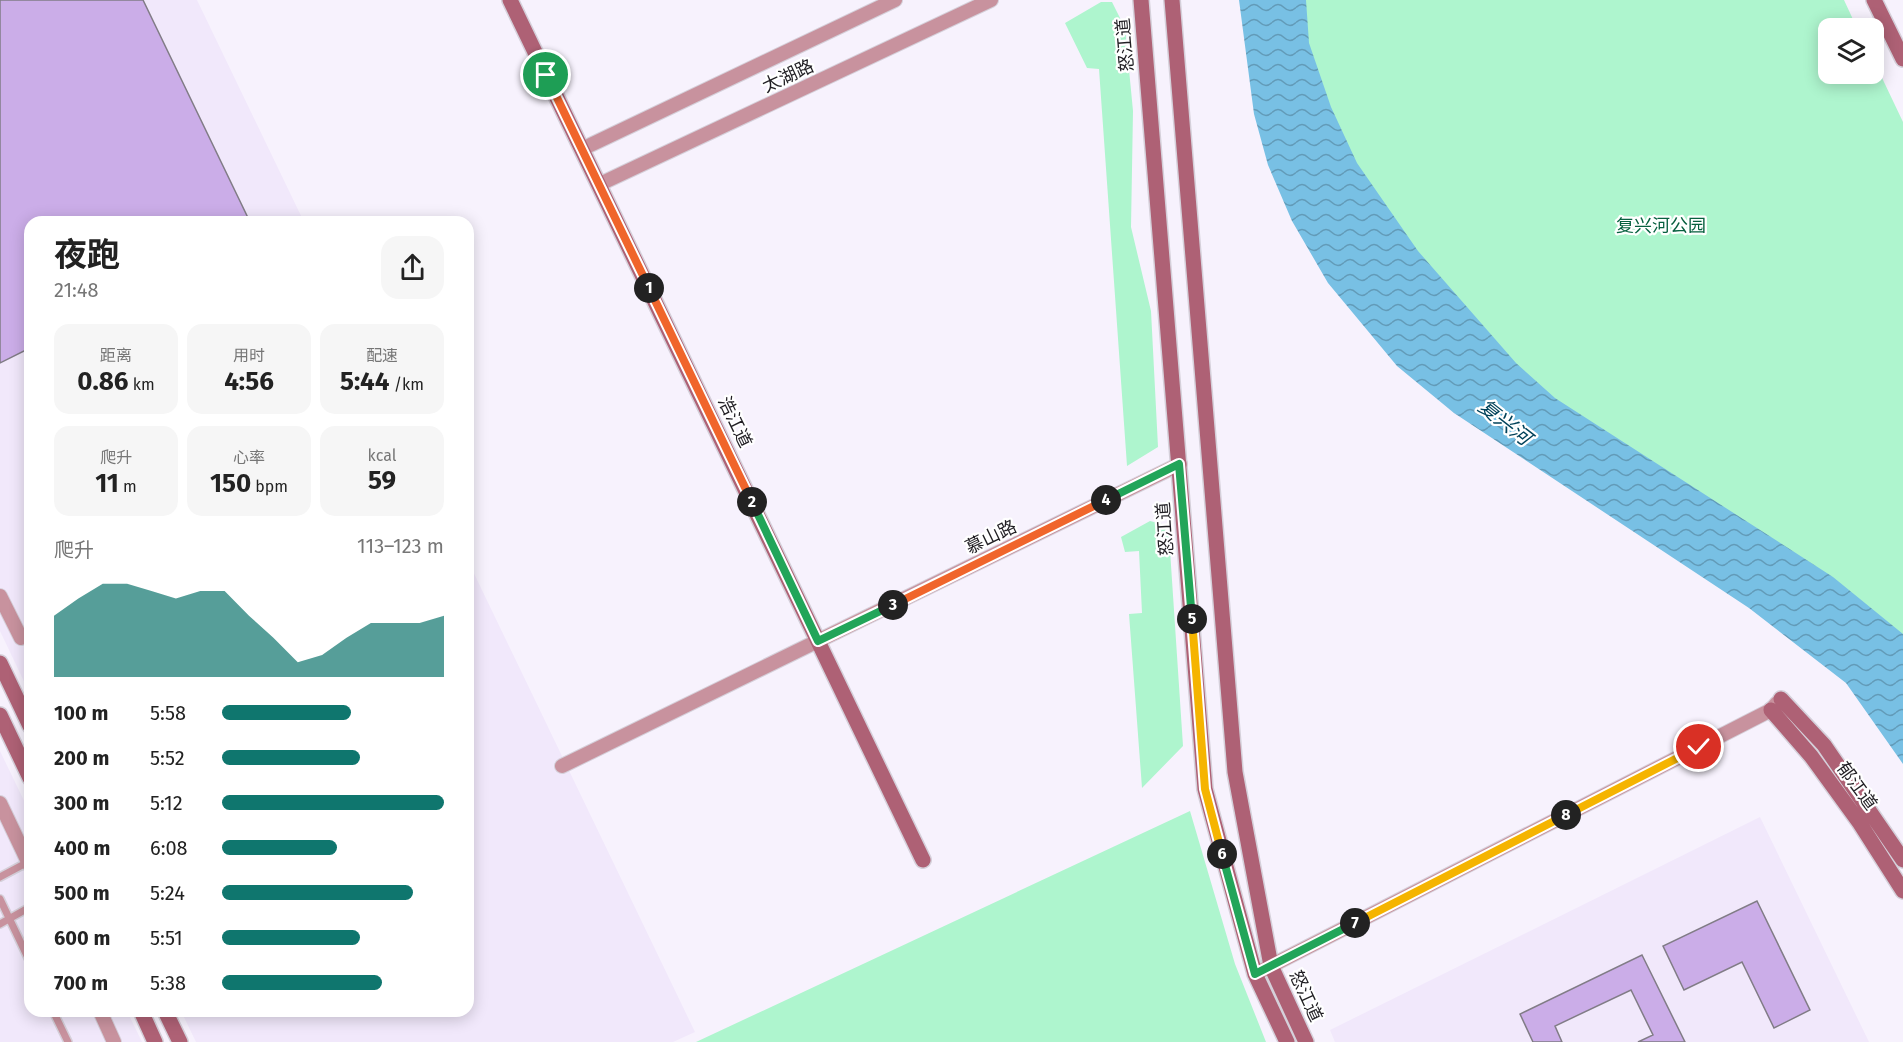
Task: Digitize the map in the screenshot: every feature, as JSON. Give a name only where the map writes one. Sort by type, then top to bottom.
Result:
[{"type":"street","name":"浩江道","points":[[510,0],[923,860]]},
{"type":"street","name":"太湖路","points":[[582,149],[895,0]]},
{"type":"street","name":"太湖路","points":[[600,184],[991,0]]},
{"type":"street","name":"怒江道","points":[[1141,0],[1205,789],[1255,974],[1287,1042]]},
{"type":"street","name":"怒江道","points":[[1172,0],[1235,772],[1271,966],[1306,1042]]},
{"type":"street","points":[[1874,0],[1903,60]]},
{"type":"street","name":"慕山路","points":[[562,766],[1179,464]]},
{"type":"street","points":[[0,596],[21,638]]},
{"type":"street","points":[[0,663],[24,713]]},
{"type":"street","points":[[1255,974],[1776,705]]},
{"type":"street","name":"郁江道","points":[[1776,705],[1824,746],[1903,860]]},
{"type":"street","name":"郁江道","points":[[1776,705],[1903,891]]},
{"type":"street","points":[[0,715],[24,765]]},
{"type":"street","points":[[0,803],[24,853]]},
{"type":"street","points":[[103,1017],[114,1042]]},
{"type":"street","points":[[144,1017],[155,1042]]},
{"type":"street","points":[[168,1017],[180,1042]]},
{"type":"lane","points":[[0,877],[24,866]]},
{"type":"lane","points":[[0,899],[24,949]]},
{"type":"lane","points":[[0,924],[24,911]]},
{"type":"lane","points":[[56,1017],[68,1042]]},
{"type":"shaded area","points":[[0,0],[197,0],[301,216],[24,216],[24,681],[0,631]]},
{"type":"shaded area","points":[[474,573],[695,1032],[673,1042],[196,1042],[184,1017],[474,1017]]},
{"type":"shaded area","points":[[0,751],[24,801],[24,1017],[130,1017],[142,1042],[0,1042]]},
{"type":"shaded area","points":[[1760,817],[1869,1042],[1335,1042],[1330,1030]]},
{"type":"green space","name":"复兴河公园","points":[[1283,0],[1844,0],[1852,18],[1818,18],[1818,84],[1884,84],[1884,82],[1903,122],[1903,692],[1440,348],[1307,112]]},
{"type":"green space","points":[[1101,2],[1112,2],[1125,28],[1133,111],[1131,227],[1151,311],[1158,447],[1127,466],[1099,69],[1087,68],[1065,23]]},
{"type":"green space","points":[[1150,521],[1162,524],[1169,535],[1183,746],[1142,788],[1129,614],[1142,613],[1139,551],[1125,552],[1121,537]]},
{"type":"green space","points":[[1190,811],[1235,964],[1266,1042],[696,1042]]},
{"type":"water","name":"复兴河","points":[[1239,0],[1306,0],[1309,43],[1331,107],[1357,163],[1418,251],[1516,363],[1555,398],[1833,577],[1903,634],[1903,764],[1846,683],[1749,608],[1454,413],[1397,366],[1328,283],[1292,221],[1268,165],[1254,114]]},
{"type":"building","points":[[0,0],[143,0],[247,216],[24,216],[24,351],[0,363]]},
{"type":"building","points":[[1757,901],[1810,1010],[1774,1028],[1742,962],[1684,990],[1663,946]]},
{"type":"building","points":[[1642,955],[1685,1042],[1638,1042],[1653,1035],[1631,990],[1555,1026],[1562,1042],[1533,1042],[1520,1014]]},
{"type":"route","points":[[546,75],[818,641],[1179,464],[1205,789],[1255,974],[1699,747]]}]
